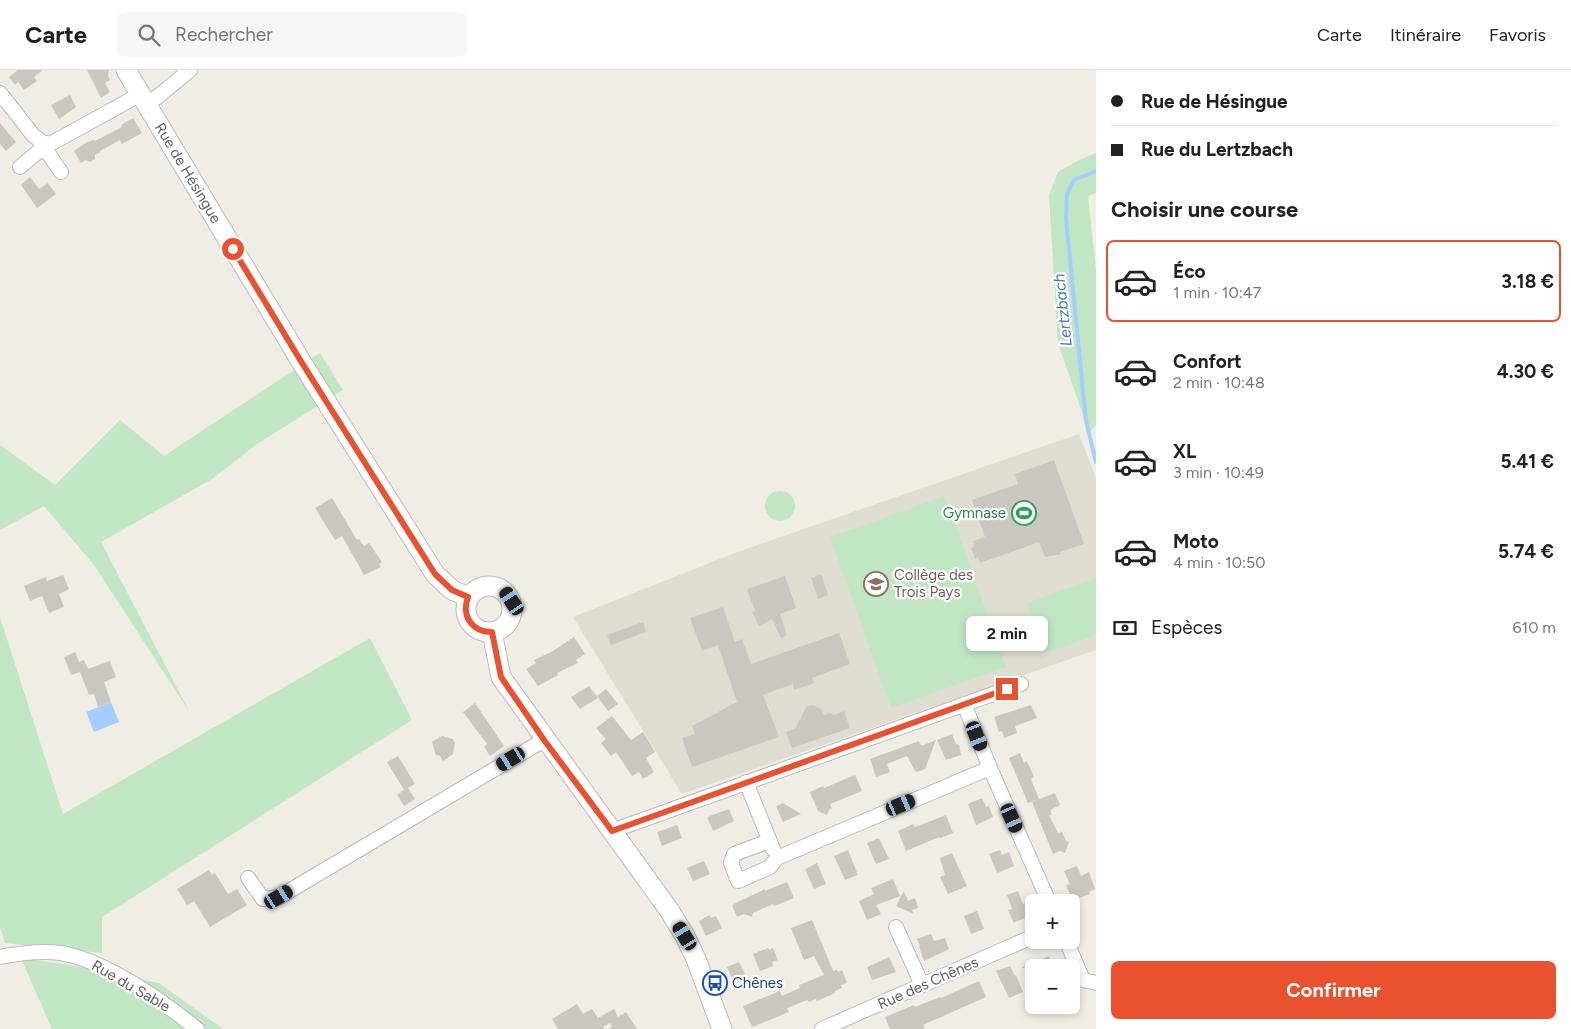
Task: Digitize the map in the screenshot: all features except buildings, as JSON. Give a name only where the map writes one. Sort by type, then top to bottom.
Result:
[{"type":"main road","name":"Rue de Hésingue","points":[[126,70],[302,363],[435,574],[452,590],[468,597]]},
{"type":"main road","points":[[489,585],[504,591],[512,601],[512,614],[508,623],[501,629],[492,632],[485,632],[472,625],[465,612],[468,597],[481,587],[489,585]]},
{"type":"main road","points":[[492,632],[501,677],[544,740],[669,910],[696,959],[722,1029]]},
{"type":"street","points":[[20,167],[41,146],[50,144],[143,98],[156,98],[190,70]]},
{"type":"street","points":[[0,93],[62,172]]},
{"type":"street","points":[[612,831],[1021,684]]},
{"type":"street","points":[[964,704],[1045,894]]},
{"type":"street","points":[[248,878],[262,899],[279,897],[544,740]]},
{"type":"street","points":[[769,840],[734,854],[731,863],[738,881],[770,868],[777,858],[990,768]]},
{"type":"street","points":[[746,782],[777,858]]},
{"type":"street","points":[[896,927],[922,985]]},
{"type":"street","name":"Rue des Chênes","points":[[822,1029],[1025,940]]},
{"type":"street","points":[[1070,949],[1083,980],[1096,983]]},
{"type":"street","name":"Rue du Sable","points":[[0,957],[28,952],[45,952],[82,959],[125,980],[176,1012],[197,1029]]},
{"type":"shaded area","name":"Collège des Trois Pays","points":[[1079,434],[1096,478],[1096,650],[682,794],[573,617],[740,551]]},
{"type":"green space","points":[[1096,153],[1096,193],[1088,196],[1096,270],[1096,425],[1089,433],[1058,343],[1049,195],[1058,172]]},
{"type":"green space","points":[[320,353],[343,390],[257,444],[212,479],[101,542],[189,711],[94,565],[44,506],[0,530],[0,445],[55,485],[120,420],[164,456]]},
{"type":"green space","points":[[780,491],[786,492],[794,500],[794,512],[786,520],[780,521],[774,520],[766,512],[765,506],[766,500],[774,492]]},
{"type":"green space","points":[[945,496],[1006,667],[891,708],[830,537]]},
{"type":"green space","points":[[1096,578],[1096,635],[1046,653],[1027,603]]},
{"type":"green space","points":[[0,617],[63,814],[370,638],[412,720],[102,917],[102,953],[5,943],[0,927]]},
{"type":"green space","points":[[21,958],[69,965],[159,983],[223,1029],[52,1029]]},
{"type":"water","points":[[111,702],[119,722],[94,732],[86,712]]},
{"type":"waterway","name":"Lertzbach","points":[[1096,171],[1074,180],[1067,194],[1066,219],[1086,421],[1096,462]]},
{"type":"place","name":"Gymnase","points":[[1024,513]]},
{"type":"place","name":"Collège des Trois Pays","points":[[876,584]]},
{"type":"place","name":"Chênes","points":[[715,983]]},
{"type":"route","points":[[233,249],[302,363],[435,574],[452,590],[468,597],[465,612],[467,619],[472,625],[478,630],[492,632],[501,677],[544,740],[612,831],[1007,689]]}]
